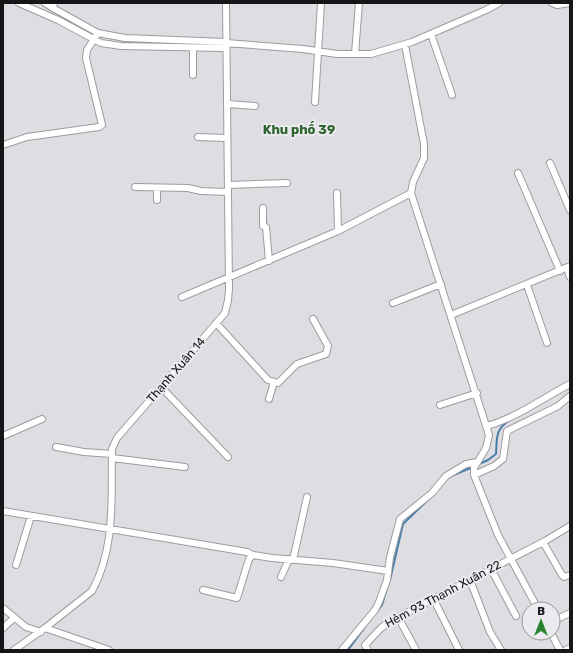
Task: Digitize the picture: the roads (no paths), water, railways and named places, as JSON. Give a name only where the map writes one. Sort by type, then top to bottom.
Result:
[{"type":"street","points":[[19,3],[58,20],[101,44],[193,48],[226,44]]},
{"type":"street","points":[[45,3],[54,6],[98,33],[125,38],[355,54],[371,54],[405,44],[431,34],[499,3]]},
{"type":"street","name":"Thạnh Xuân 14","points":[[14,650],[43,630],[92,590],[101,568],[111,529],[112,456],[117,438],[225,313],[228,300],[229,278],[226,3]]},
{"type":"street","points":[[315,102],[321,3]]},
{"type":"street","points":[[355,54],[359,3]]},
{"type":"street","points":[[552,3],[557,5],[570,3]]},
{"type":"street","points":[[3,145],[27,137],[99,127],[102,125],[86,58],[87,50],[98,33]]},
{"type":"street","points":[[431,34],[452,95]]},
{"type":"street","points":[[405,44],[424,144],[424,158],[413,182],[411,193],[477,393],[489,435],[486,448],[476,462],[474,475],[498,535],[534,601]]},
{"type":"street","points":[[193,48],[193,75]]},
{"type":"street","points":[[227,104],[255,106]]},
{"type":"street","points":[[198,137],[227,138]]},
{"type":"street","points":[[550,163],[570,210]]},
{"type":"street","points":[[518,173],[560,271]]},
{"type":"street","points":[[228,184],[287,183]]},
{"type":"street","points":[[135,187],[228,192]]},
{"type":"street","points":[[157,188],[157,200]]},
{"type":"street","points":[[337,193],[338,231]]},
{"type":"street","points":[[182,297],[338,231],[411,193]]},
{"type":"street","points":[[263,208],[263,226],[266,227],[269,260]]},
{"type":"street","points":[[451,315],[568,267],[570,277]]},
{"type":"street","points":[[393,303],[441,284]]},
{"type":"street","points":[[527,285],[547,343]]},
{"type":"street","points":[[216,323],[268,380],[278,383],[298,364],[326,354],[328,346],[313,319]]},
{"type":"street","points":[[269,399],[274,382]]},
{"type":"street","points":[[487,426],[516,414],[570,384]]},
{"type":"street","points":[[161,387],[228,457]]},
{"type":"street","points":[[440,405],[477,393]]},
{"type":"street","points":[[474,475],[494,466],[503,459],[507,431],[558,406],[570,396]]},
{"type":"street","points":[[3,436],[42,419]]},
{"type":"street","points":[[56,447],[185,467]]},
{"type":"street","points":[[342,650],[375,610],[387,580],[400,520],[432,493],[446,476],[466,464],[476,462]]},
{"type":"street","points":[[281,577],[291,559],[307,498]]},
{"type":"street","points":[[3,511],[247,552],[253,555],[314,563],[333,563],[388,571]]},
{"type":"street","points":[[16,565],[31,516]]},
{"type":"street","name":"Hẻm 93 Thạnh Xuân 22","points":[[365,648],[380,628],[398,617],[434,600],[570,526]]},
{"type":"street","points":[[543,542],[562,575],[564,577],[570,575]]},
{"type":"street","points":[[203,590],[237,598],[249,559],[253,555]]},
{"type":"street","points":[[491,569],[516,616]]},
{"type":"street","points":[[470,580],[490,632],[501,650]]},
{"type":"street","points":[[434,600],[459,650]]},
{"type":"street","points":[[3,608],[26,627],[43,630],[109,650]]},
{"type":"street","points":[[561,618],[570,613]]},
{"type":"street","points":[[398,617],[416,650]]},
{"type":"street","points":[[3,628],[14,618]]},
{"type":"street","points":[[555,641],[560,650]]},
{"type":"street","points":[[566,650],[570,648]]},
{"type":"waterway","points":[[477,465],[496,454],[499,430],[510,420]]},
{"type":"waterway","points":[[451,476],[473,467]]},
{"type":"waterway","points":[[390,580],[403,524],[432,496]]},
{"type":"waterway","points":[[377,611],[382,605],[387,588]]},
{"type":"waterway","points":[[348,650],[365,627]]},
{"type":"district","name":"Khu phố 39","points":[[299,129]]}]
